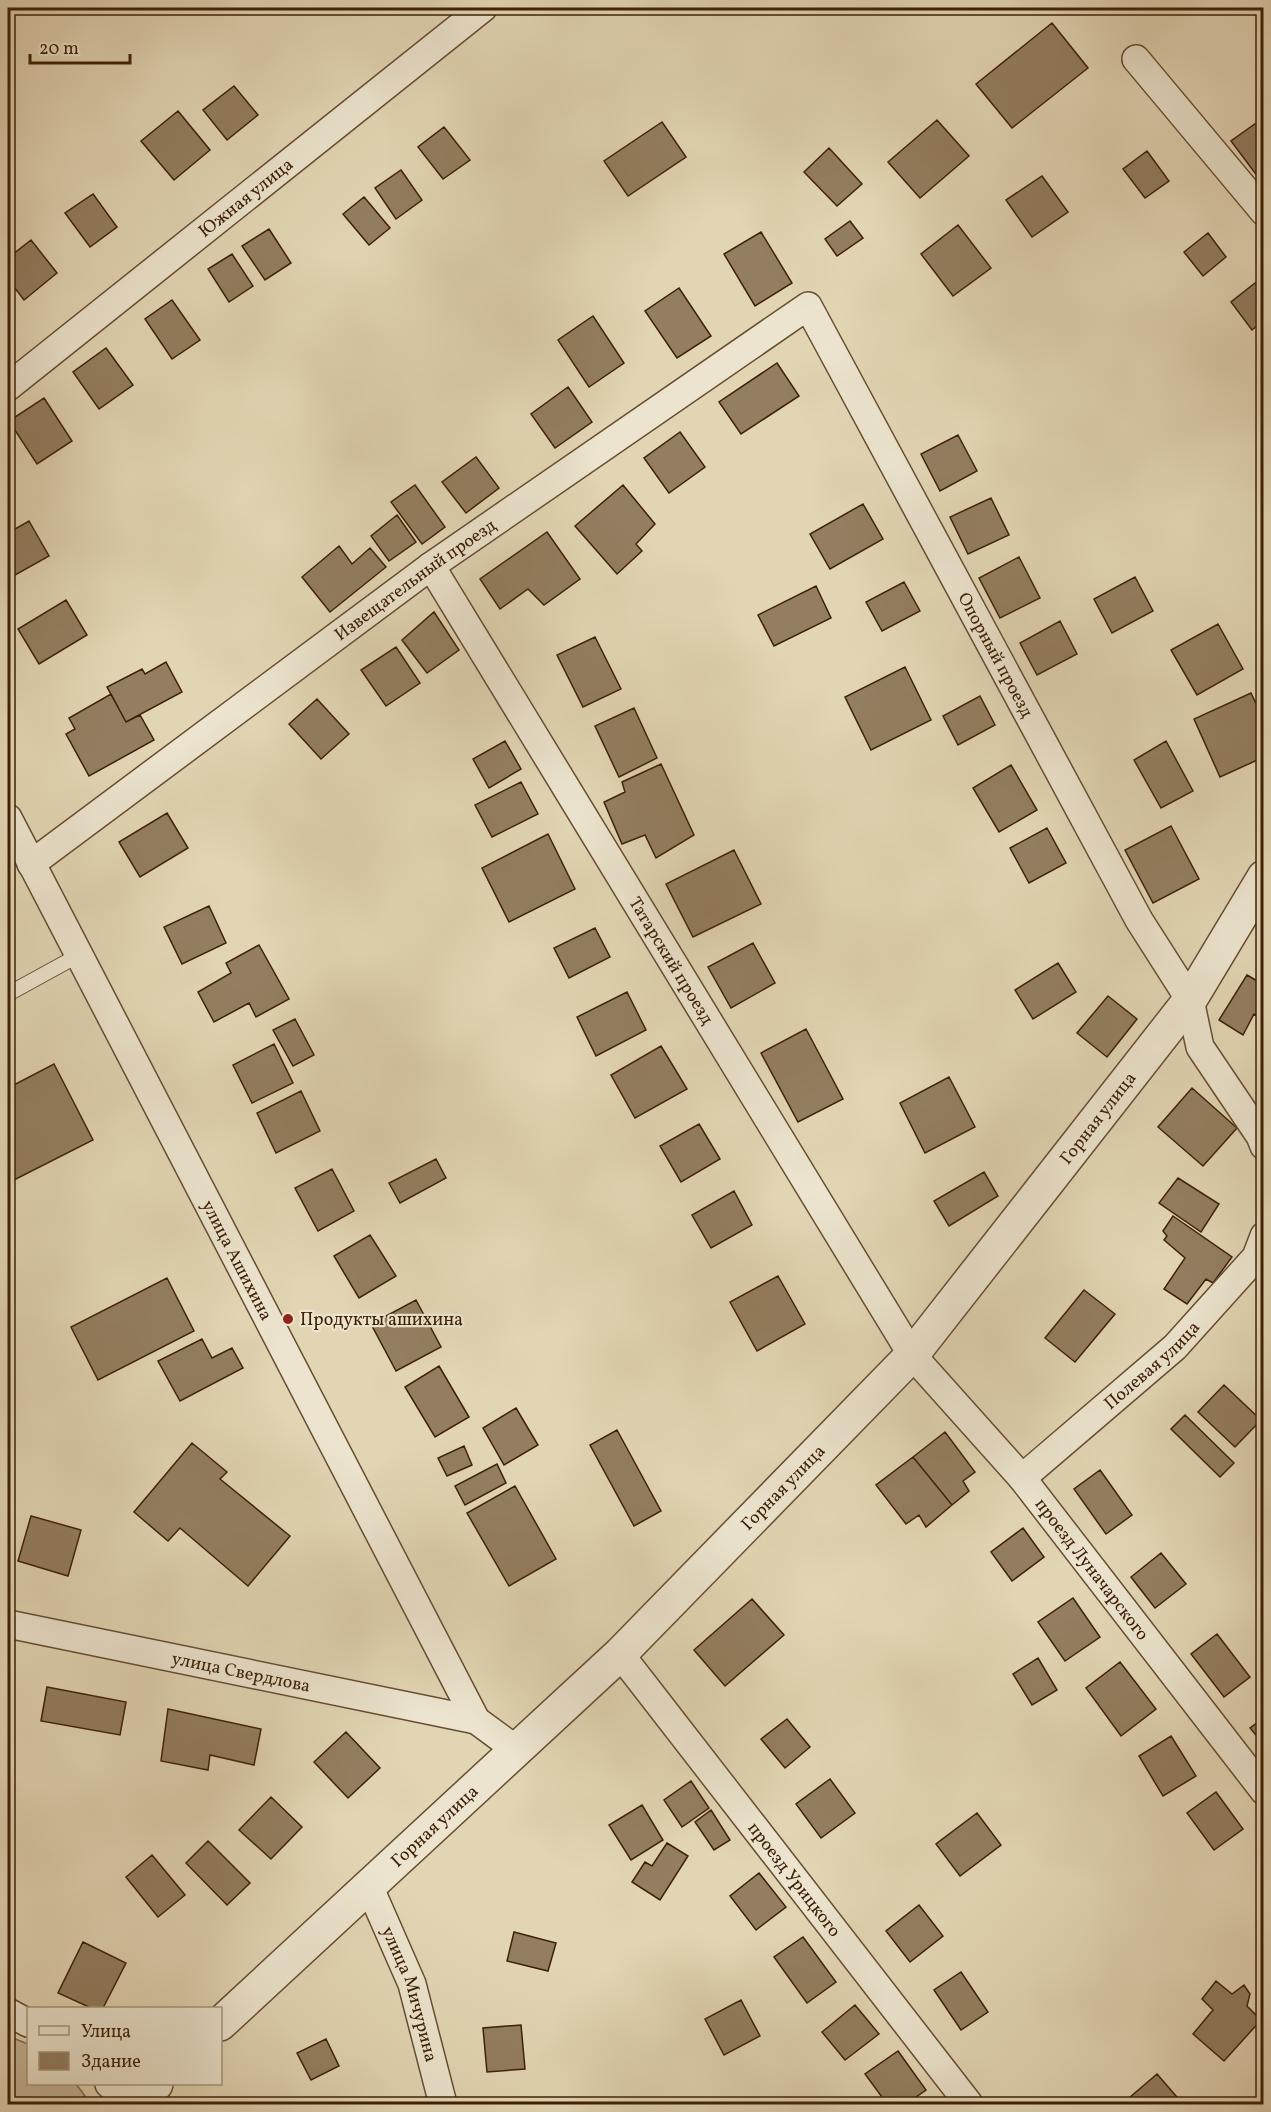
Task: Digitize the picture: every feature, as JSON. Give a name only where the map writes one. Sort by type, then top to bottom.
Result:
[{"type":"street","name":"Южная улица","points":[[8,387],[483,8]]},
{"type":"street","points":[[1137,59],[1263,212]]},
{"type":"street","name":"Извещательный проезд","points":[[31,864],[431,566],[808,306]]},
{"type":"street","name":"Опорный проезд","points":[[808,306],[1139,920],[1190,1000]]},
{"type":"street","name":"Татарский проезд","points":[[431,566],[912,1355]]},
{"type":"street","name":"улица Ашихина","points":[[8,818],[476,1720],[518,1751]]},
{"type":"street","name":"Горная улица","points":[[222,2022],[518,1751],[620,1654],[912,1355],[1190,1000],[1263,877]]},
{"type":"street","points":[[1190,1000],[1200,1047],[1260,1136],[1263,1146]]},
{"type":"street","name":"Полевая улица","points":[[1022,1478],[1175,1347],[1256,1257],[1263,1236]]},
{"type":"street","name":"проезд Луначарского","points":[[912,1355],[1022,1478],[1263,1791]]},
{"type":"street","name":"улица Свердлова","points":[[8,1624],[476,1720]]},
{"type":"street","name":"проезд Урицкого","points":[[620,1654],[969,2104]]},
{"type":"street","name":"улица Мичурина","points":[[369,1886],[412,1984],[443,2104]]},
{"type":"street","points":[[8,2013],[27,2022]]},
{"type":"street","points":[[110,2085],[132,2104],[155,2085]]},
{"type":"lane","points":[[8,994],[79,955]]},
{"type":"shaded area","points":[[8,2036],[27,2044],[27,2085],[77,2085],[85,2096],[76,2104],[8,2104]]},
{"type":"building","points":[[1052,23],[1088,68],[1012,128],[976,84]]},
{"type":"building","points":[[234,86],[258,115],[227,140],[203,110]]},
{"type":"building","points":[[178,111],[210,150],[174,180],[141,141]]},
{"type":"building","points":[[937,120],[969,156],[920,198],[888,162]]},
{"type":"building","points":[[1259,121],[1264,127],[1264,185],[1231,141]]},
{"type":"building","points":[[662,122],[686,157],[628,196],[604,161]]},
{"type":"building","points":[[444,127],[470,160],[443,179],[418,147]]},
{"type":"building","points":[[829,148],[862,184],[837,206],[804,172]]},
{"type":"building","points":[[1147,151],[1169,181],[1145,198],[1123,169]]},
{"type":"building","points":[[401,170],[422,200],[396,219],[375,188]]},
{"type":"building","points":[[1042,176],[1068,212],[1032,237],[1006,200]]},
{"type":"building","points":[[93,194],[117,227],[90,247],[65,213]]},
{"type":"building","points":[[364,197],[390,228],[369,245],[343,214]]},
{"type":"building","points":[[850,221],[863,238],[837,256],[825,239]]},
{"type":"building","points":[[958,225],[991,268],[953,296],[921,254]]},
{"type":"building","points":[[269,229],[291,263],[265,280],[242,246]]},
{"type":"building","points":[[761,232],[792,283],[755,306],[724,254]]},
{"type":"building","points":[[1208,233],[1226,257],[1203,276],[1184,252]]},
{"type":"building","points":[[31,240],[57,273],[24,300],[8,279],[8,258]]},
{"type":"building","points":[[232,254],[253,286],[229,302],[208,269]]},
{"type":"building","points":[[1255,283],[1264,293],[1264,320],[1252,330],[1231,302]]},
{"type":"building","points":[[679,288],[711,336],[677,358],[645,311]]},
{"type":"building","points":[[172,300],[200,340],[172,359],[145,319]]},
{"type":"building","points":[[593,316],[624,363],[589,387],[558,340]]},
{"type":"building","points":[[106,348],[133,385],[99,409],[73,372]]},
{"type":"building","points":[[777,363],[799,396],[741,434],[719,402]]},
{"type":"building","points":[[568,387],[592,422],[555,448],[531,414]]},
{"type":"building","points":[[44,398],[72,441],[37,464],[9,421]]},
{"type":"building","points":[[680,432],[705,467],[669,493],[644,458]]},
{"type":"building","points":[[958,435],[977,471],[940,491],[921,454]]},
{"type":"building","points":[[476,457],[499,488],[466,513],[442,482]]},
{"type":"building","points":[[415,485],[445,527],[422,544],[391,502]]},
{"type":"building","points":[[623,485],[655,524],[636,544],[642,551],[617,574],[575,526]]},
{"type":"building","points":[[991,498],[1009,535],[968,554],[950,517]]},
{"type":"building","points":[[863,504],[883,539],[830,569],[810,534]]},
{"type":"building","points":[[397,515],[416,542],[389,561],[371,536]]},
{"type":"building","points":[[29,521],[49,556],[8,579],[8,533]]},
{"type":"building","points":[[547,532],[580,579],[544,605],[528,589],[500,609],[480,579]]},
{"type":"building","points":[[339,546],[352,564],[370,548],[386,567],[330,612],[302,577]]},
{"type":"building","points":[[1019,557],[1040,598],[1000,618],[979,578]]},
{"type":"building","points":[[1135,577],[1153,611],[1112,633],[1094,599]]},
{"type":"building","points":[[904,582],[920,611],[882,631],[866,602]]},
{"type":"building","points":[[816,586],[831,618],[774,646],[758,615]]},
{"type":"building","points":[[66,600],[87,635],[39,664],[18,629]]},
{"type":"building","points":[[434,612],[459,650],[427,673],[402,640]]},
{"type":"building","points":[[1060,621],[1077,654],[1037,675],[1020,643]]},
{"type":"building","points":[[1218,624],[1243,669],[1197,695],[1171,650]]},
{"type":"building","points":[[595,637],[621,689],[583,707],[557,655]]},
{"type":"building","points":[[396,647],[420,683],[386,706],[361,670]]},
{"type":"building","points":[[166,662],[182,692],[126,722],[107,687],[142,669],[145,674]]},
{"type":"building","points":[[905,667],[931,720],[871,750],[845,697]]},
{"type":"building","points":[[1251,693],[1264,721],[1264,757],[1220,777],[1194,719]]},
{"type":"building","points":[[111,694],[126,722],[140,715],[154,740],[89,776],[66,734],[75,729],[69,718]]},
{"type":"building","points":[[980,696],[995,725],[958,745],[943,716]]},
{"type":"building","points":[[317,699],[349,734],[321,759],[289,724]]},
{"type":"building","points":[[634,708],[657,758],[619,777],[595,726]]},
{"type":"building","points":[[505,741],[521,769],[489,788],[473,759]]},
{"type":"building","points":[[1166,741],[1193,791],[1161,808],[1134,760]]},
{"type":"building","points":[[661,764],[694,835],[656,858],[645,835],[622,844],[604,802],[625,792],[622,782]]},
{"type":"building","points":[[1011,765],[1037,810],[999,832],[973,788]]},
{"type":"building","points":[[521,782],[538,814],[492,837],[475,805]]},
{"type":"building","points":[[167,813],[188,848],[140,877],[119,842]]},
{"type":"building","points":[[1171,826],[1199,879],[1153,903],[1125,850]]},
{"type":"building","points":[[1047,828],[1066,863],[1029,883],[1010,848]]},
{"type":"building","points":[[548,834],[575,889],[509,922],[482,868]]},
{"type":"building","points":[[734,850],[761,904],[693,937],[666,884]]},
{"type":"building","points":[[209,906],[226,943],[182,964],[164,927]]},
{"type":"building","points":[[595,928],[610,957],[569,978],[554,948]]},
{"type":"building","points":[[753,943],[775,983],[731,1008],[708,967]]},
{"type":"building","points":[[259,945],[289,999],[256,1017],[249,1003],[214,1022],[198,992],[231,973],[226,963]]},
{"type":"building","points":[[1058,963],[1076,992],[1033,1019],[1015,990]]},
{"type":"building","points":[[1247,975],[1264,985],[1264,1020],[1254,1014],[1243,1035],[1219,1020]]},
{"type":"building","points":[[627,992],[646,1030],[596,1056],[577,1017]]},
{"type":"building","points":[[1108,996],[1137,1019],[1107,1057],[1077,1033]]},
{"type":"building","points":[[295,1019],[314,1055],[293,1066],[273,1030]]},
{"type":"building","points":[[806,1029],[843,1099],[798,1122],[761,1053]]},
{"type":"building","points":[[274,1044],[293,1083],[252,1103],[233,1065]]},
{"type":"building","points":[[661,1046],[687,1089],[635,1118],[611,1075]]},
{"type":"building","points":[[54,1064],[93,1140],[8,1183],[8,1088]]},
{"type":"building","points":[[949,1077],[975,1127],[925,1153],[900,1103]]},
{"type":"building","points":[[1192,1088],[1237,1128],[1203,1166],[1158,1127]]},
{"type":"building","points":[[301,1091],[320,1131],[276,1153],[257,1113]]},
{"type":"building","points":[[699,1124],[720,1159],[681,1182],[660,1146]]},
{"type":"building","points":[[436,1159],[446,1178],[400,1203],[389,1183]]},
{"type":"building","points":[[332,1169],[354,1211],[318,1231],[295,1188]]},
{"type":"building","points":[[984,1172],[998,1196],[949,1226],[934,1201]]},
{"type":"building","points":[[1178,1178],[1219,1204],[1201,1232],[1159,1203]]},
{"type":"building","points":[[734,1191],[752,1225],[711,1248],[692,1215]]},
{"type":"building","points":[[1173,1216],[1232,1257],[1213,1283],[1206,1279],[1187,1304],[1164,1289],[1185,1258],[1164,1240],[1167,1236],[1163,1231]]},
{"type":"building","points":[[370,1235],[396,1276],[359,1298],[334,1256]]},
{"type":"building","points":[[778,1276],[805,1324],[757,1351],[730,1302]]},
{"type":"building","points":[[167,1278],[194,1331],[98,1380],[71,1327]]},
{"type":"building","points":[[1084,1290],[1115,1314],[1075,1362],[1045,1338]]},
{"type":"building","points":[[416,1300],[441,1347],[396,1371],[371,1324]]},
{"type":"building","points":[[202,1339],[212,1358],[232,1348],[243,1368],[180,1401],[158,1361]]},
{"type":"building","points":[[439,1366],[469,1417],[435,1437],[405,1387]]},
{"type":"building","points":[[1224,1385],[1261,1420],[1235,1447],[1198,1412]]},
{"type":"building","points":[[516,1408],[538,1445],[504,1465],[483,1428]]},
{"type":"building","points":[[1185,1415],[1234,1463],[1220,1477],[1171,1429]]},
{"type":"building","points":[[617,1430],[661,1511],[634,1526],[590,1445]]},
{"type":"building","points":[[945,1432],[975,1472],[963,1481],[969,1491],[952,1505],[913,1457]]},
{"type":"building","points":[[192,1443],[227,1472],[220,1479],[290,1536],[248,1586],[180,1528],[168,1541],[134,1512]]},
{"type":"building","points":[[464,1446],[472,1465],[447,1476],[438,1458]]},
{"type":"building","points":[[913,1457],[952,1505],[926,1527],[919,1515],[906,1524],[876,1485]]},
{"type":"building","points":[[497,1464],[506,1483],[465,1505],[455,1486]]},
{"type":"building","points":[[1100,1470],[1132,1515],[1106,1534],[1074,1489]]},
{"type":"building","points":[[515,1486],[556,1559],[509,1586],[467,1513]]},
{"type":"building","points":[[31,1516],[81,1530],[68,1576],[18,1561]]},
{"type":"building","points":[[1023,1528],[1044,1557],[1012,1581],[991,1552]]},
{"type":"building","points":[[1161,1553],[1186,1584],[1155,1608],[1131,1577]]},
{"type":"building","points":[[1073,1598],[1100,1637],[1065,1661],[1038,1622]]},
{"type":"building","points":[[752,1599],[784,1635],[725,1686],[694,1650]]},
{"type":"building","points":[[1217,1634],[1250,1677],[1224,1697],[1191,1654]]},
{"type":"building","points":[[1038,1658],[1057,1690],[1032,1705],[1013,1674]]},
{"type":"building","points":[[1120,1662],[1156,1709],[1121,1736],[1086,1688]]},
{"type":"building","points":[[8,1684],[14,1685],[8,1725]]},
{"type":"building","points":[[47,1687],[126,1702],[120,1735],[41,1721]]},
{"type":"building","points":[[168,1709],[261,1729],[254,1765],[210,1755],[208,1770],[161,1761]]},
{"type":"building","points":[[1264,1718],[1264,1745],[1250,1728]]},
{"type":"building","points":[[787,1719],[810,1747],[785,1768],[761,1739]]},
{"type":"building","points":[[346,1732],[380,1768],[348,1798],[314,1762]]},
{"type":"building","points":[[1171,1736],[1196,1776],[1163,1796],[1139,1756]]},
{"type":"building","points":[[830,1779],[855,1813],[821,1838],[796,1804]]},
{"type":"building","points":[[691,1781],[709,1808],[682,1827],[664,1800]]},
{"type":"building","points":[[1216,1792],[1243,1829],[1214,1850],[1187,1813]]},
{"type":"building","points":[[271,1797],[302,1827],[271,1859],[239,1830]]},
{"type":"building","points":[[642,1805],[663,1840],[631,1860],[609,1825]]},
{"type":"building","points":[[711,1810],[730,1840],[714,1850],[695,1822]]},
{"type":"building","points":[[977,1813],[1001,1845],[960,1876],[936,1844]]},
{"type":"building","points":[[208,1841],[250,1883],[227,1905],[186,1863]]},
{"type":"building","points":[[667,1843],[688,1856],[660,1900],[632,1882],[645,1862],[652,1866]]},
{"type":"building","points":[[152,1855],[185,1895],[158,1917],[126,1877]]},
{"type":"building","points":[[759,1873],[786,1907],[756,1930],[730,1896]]},
{"type":"building","points":[[919,1905],[943,1936],[910,1962],[886,1931]]},
{"type":"building","points":[[514,1932],[556,1943],[548,1971],[507,1961]]},
{"type":"building","points":[[803,1937],[836,1982],[807,2003],[774,1957]]},
{"type":"building","points":[[83,1942],[126,1963],[104,2007],[89,2007],[58,1993]]},
{"type":"building","points":[[961,1972],[988,2012],[961,2030],[934,1990]]},
{"type":"building","points":[[1216,1981],[1232,1994],[1244,1985],[1250,1994],[1247,2006],[1261,2020],[1224,2061],[1193,2034],[1213,2010],[1202,1999]]},
{"type":"building","points":[[741,2000],[760,2036],[724,2055],[705,2019]]},
{"type":"building","points":[[855,2005],[879,2034],[845,2060],[822,2032]]},
{"type":"building","points":[[521,2025],[525,2069],[487,2072],[483,2028]]},
{"type":"building","points":[[326,2039],[339,2066],[311,2080],[297,2053]]},
{"type":"building","points":[[898,2051],[926,2090],[906,2104],[887,2104],[865,2074]]},
{"type":"building","points":[[1157,2074],[1183,2104],[1122,2104]]},
{"type":"building","points":[[487,2099],[538,2100],[538,2104],[487,2104]]},
{"type":"place","name":"Продукты ашихина","points":[[288,1319]]}]
